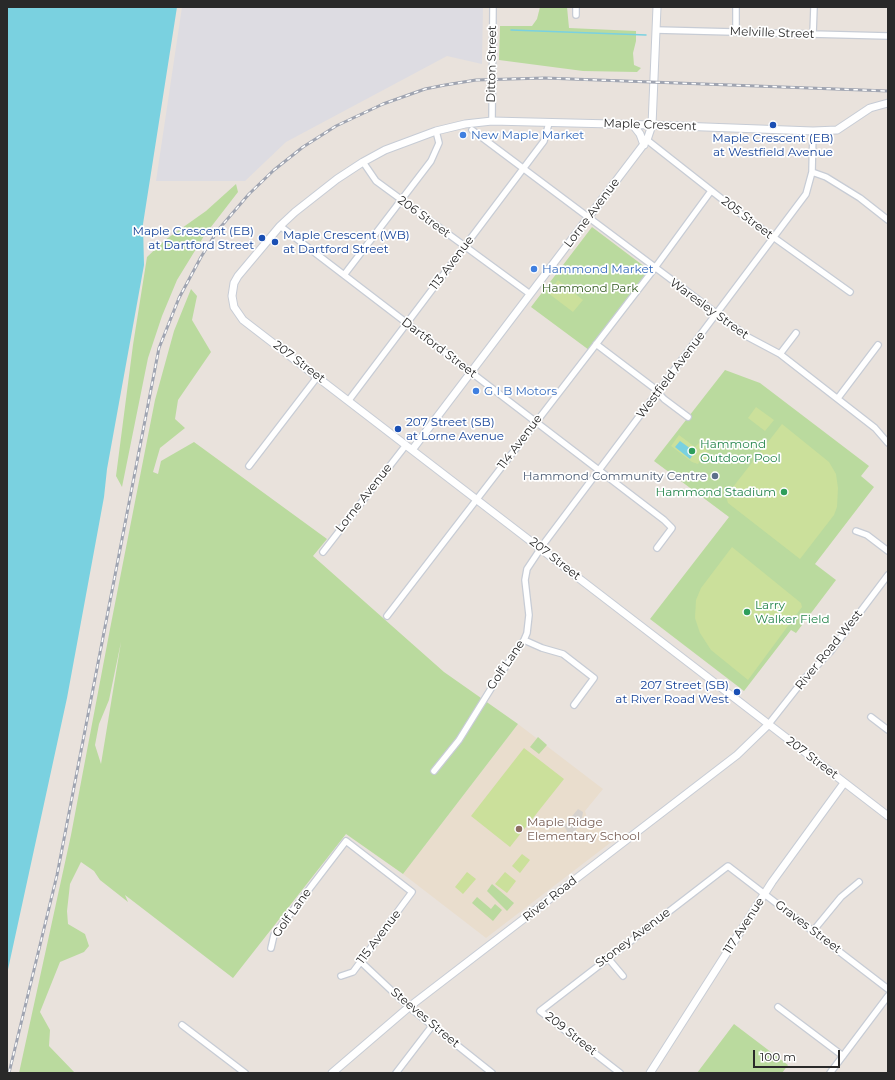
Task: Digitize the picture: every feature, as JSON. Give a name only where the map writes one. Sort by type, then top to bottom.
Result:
[{"type":"street","name":"Ditton Street","points":[[492,121],[493,7]]},
{"type":"street","points":[[576,7],[576,15]]},
{"type":"street","name":"Lorne Avenue","points":[[323,552],[470,372],[645,142],[652,125],[656,7]]},
{"type":"street","points":[[736,7],[736,32]]},
{"type":"street","points":[[813,34],[814,7]]},
{"type":"street","name":"Melville Street","points":[[656,30],[888,36]]},
{"type":"street","name":"Maple Crescent","points":[[232,296],[234,283],[238,276],[280,226],[316,195],[363,162],[385,150],[436,131],[465,124],[492,121],[813,131],[837,130],[870,108],[888,103]]},
{"type":"street","name":"113 Avenue","points":[[349,400],[544,141],[549,123]]},
{"type":"street","points":[[633,125],[645,142]]},
{"type":"street","name":"Waresley Street","points":[[472,130],[654,269],[748,337],[780,354],[875,428],[888,443]]},
{"type":"street","points":[[344,275],[435,154],[439,143],[436,131]]},
{"type":"street","name":"Westfield Avenue","points":[[541,548],[806,194],[812,172],[813,131]]},
{"type":"street","name":"205 Street","points":[[645,142],[774,238],[850,292]]},
{"type":"street","name":"206 Street","points":[[363,162],[376,181],[530,294]]},
{"type":"street","points":[[812,172],[826,177],[860,198],[888,220]]},
{"type":"street","name":"114 Avenue","points":[[386,616],[654,269],[711,191]]},
{"type":"street","name":"Dartford Street","points":[[280,226],[598,472],[664,520],[672,528],[657,548]]},
{"type":"street","name":"207 Street","points":[[232,296],[234,307],[243,320],[541,548],[768,725],[887,814]]},
{"type":"street","points":[[780,354],[796,333]]},
{"type":"street","points":[[596,344],[688,417]]},
{"type":"street","points":[[838,398],[878,345]]},
{"type":"street","points":[[249,466],[318,376]]},
{"type":"street","points":[[856,531],[866,535],[888,551]]},
{"type":"street","name":"Golf Lane","points":[[434,771],[459,740],[497,679],[524,640],[529,615],[525,575],[526,569],[541,548]]},
{"type":"street","name":"River Road West","points":[[768,725],[805,678],[830,652],[888,575]]},
{"type":"street","points":[[524,640],[542,648],[563,654],[594,678],[574,705]]},
{"type":"street","points":[[871,717],[888,730]]},
{"type":"street","name":"River Road","points":[[332,1073],[409,1007],[737,755],[768,725]]},
{"type":"street","name":"117 Avenue","points":[[650,1073],[792,851],[844,783]]},
{"type":"street","name":"Golf Lane","points":[[271,948],[274,935],[346,841],[412,892]]},
{"type":"street","name":"Graves Street","points":[[728,866],[888,989]]},
{"type":"street","name":"Stoney Avenue","points":[[540,1011],[607,957],[728,866]]},
{"type":"street","points":[[813,931],[841,897],[859,882]]},
{"type":"street","name":"115 Avenue","points":[[341,976],[353,972],[412,892]]},
{"type":"street","points":[[607,957],[623,976]]},
{"type":"street","name":"Steeves Street","points":[[360,961],[409,1007],[492,1073]]},
{"type":"street","points":[[830,1073],[888,996]]},
{"type":"street","points":[[778,1007],[843,1056]]},
{"type":"street","name":"209 Street","points":[[540,1011],[620,1073]]},
{"type":"street","points":[[182,1025],[244,1073]]},
{"type":"street","points":[[396,1073],[432,1026]]},
{"type":"shaded area","points":[[182,7],[483,7],[482,64],[447,56],[286,142],[245,181],[156,181]]},
{"type":"shaded area","name":"Maple Ridge Elementary School","points":[[518,724],[603,789],[585,811],[587,818],[614,840],[486,938],[403,874]]},
{"type":"shaded area","points":[[578,809],[583,812],[582,818],[585,820],[566,840],[567,831],[564,826]]},
{"type":"green space","points":[[540,7],[567,7],[569,28],[636,31],[636,41],[633,53],[634,65],[641,68],[637,72],[583,71],[499,60],[500,26],[532,26],[537,19]]},
{"type":"green space","points":[[236,184],[238,192],[204,236],[177,280],[162,316],[148,358],[122,487],[116,476],[133,345],[147,257],[165,240],[206,211]]},
{"type":"green space","name":"Hammond Park","points":[[592,227],[649,270],[589,350],[531,307]]},
{"type":"green space","points":[[558,280],[583,300],[573,312],[548,293]]},
{"type":"green space","points":[[191,289],[197,296],[192,320],[211,352],[178,400],[175,419],[185,428],[160,448],[153,472],[158,474],[161,461],[194,442],[327,539],[313,556],[444,672],[518,724],[403,874],[346,834],[233,978],[125,895],[128,902],[100,880],[94,871],[81,862],[70,884],[67,911],[68,924],[85,934],[89,946],[84,952],[60,962],[40,1012],[50,1030],[49,1046],[75,1073],[19,1073],[71,835],[155,400],[174,331]],"holes":[[[121,642],[101,764],[95,745],[99,724],[109,700]]]},
{"type":"green space","points":[[725,370],[760,383],[869,466],[861,476],[874,487],[815,564],[836,580],[796,633],[791,630],[744,691],[650,619],[729,517],[654,461]]},
{"type":"green space","points":[[756,407],[774,420],[765,431],[748,418]]},
{"type":"green space","name":"Hammond Stadium","points":[[782,424],[829,462],[836,474],[838,488],[837,507],[834,515],[800,559],[728,503],[726,496]]},
{"type":"green space","name":"Hammond Outdoor Pool","points":[[679,435],[695,447],[699,443],[711,455],[704,463],[700,461],[698,464],[692,462],[671,446]]},
{"type":"green space","name":"Larry Walker Field","points":[[732,547],[801,603],[802,607],[748,680],[711,650],[700,633],[695,618],[696,600],[701,588]]},
{"type":"green space","points":[[538,737],[547,745],[539,754],[530,747]]},
{"type":"green space","points":[[524,748],[564,779],[510,847],[471,816]]},
{"type":"green space","points":[[522,854],[530,860],[520,873],[512,866]]},
{"type":"green space","points":[[467,872],[476,879],[463,894],[455,887]]},
{"type":"green space","points":[[505,872],[516,881],[507,893],[495,884]]},
{"type":"green space","points":[[492,884],[514,903],[507,911],[487,891]]},
{"type":"green space","points":[[477,897],[491,909],[495,904],[502,910],[493,921],[472,903]]},
{"type":"green space","points":[[734,1024],[788,1065],[782,1073],[697,1073]]},
{"type":"water","points":[[7,7],[177,7],[143,224],[144,265],[107,469],[104,497],[67,698],[7,974]]},
{"type":"water","points":[[680,441],[695,452],[690,459],[675,447]]},
{"type":"waterway","points":[[511,30],[646,35]]},
{"type":"railway","points":[[9,1073],[57,875],[159,348],[179,298],[201,257],[218,230],[249,194],[274,170],[303,147],[336,126],[383,104],[425,89],[476,80],[545,78],[888,91]]},
{"type":"place","name":"Maple Crescent (EB) at Westfield Avenue","points":[[773,125]]},
{"type":"place","name":"New Maple Market","points":[[463,135]]},
{"type":"place","name":"Maple Crescent (EB) at Dartford Street","points":[[262,238]]},
{"type":"place","name":"Maple Crescent (WB) at Dartford Street","points":[[275,242]]},
{"type":"place","name":"Hammond Market","points":[[534,269]]},
{"type":"place","name":"G I B Motors","points":[[476,391]]},
{"type":"place","name":"207 Street (SB) at Lorne Avenue","points":[[398,429]]},
{"type":"place","name":"Hammond Outdoor Pool","points":[[692,451]]},
{"type":"place","name":"Hammond Community Centre","points":[[715,476]]},
{"type":"place","name":"Hammond Stadium","points":[[784,492]]},
{"type":"place","name":"Larry Walker Field","points":[[747,612]]},
{"type":"place","name":"207 Street (SB) at River Road West","points":[[737,692]]},
{"type":"place","name":"Maple Ridge Elementary School","points":[[519,829]]}]
